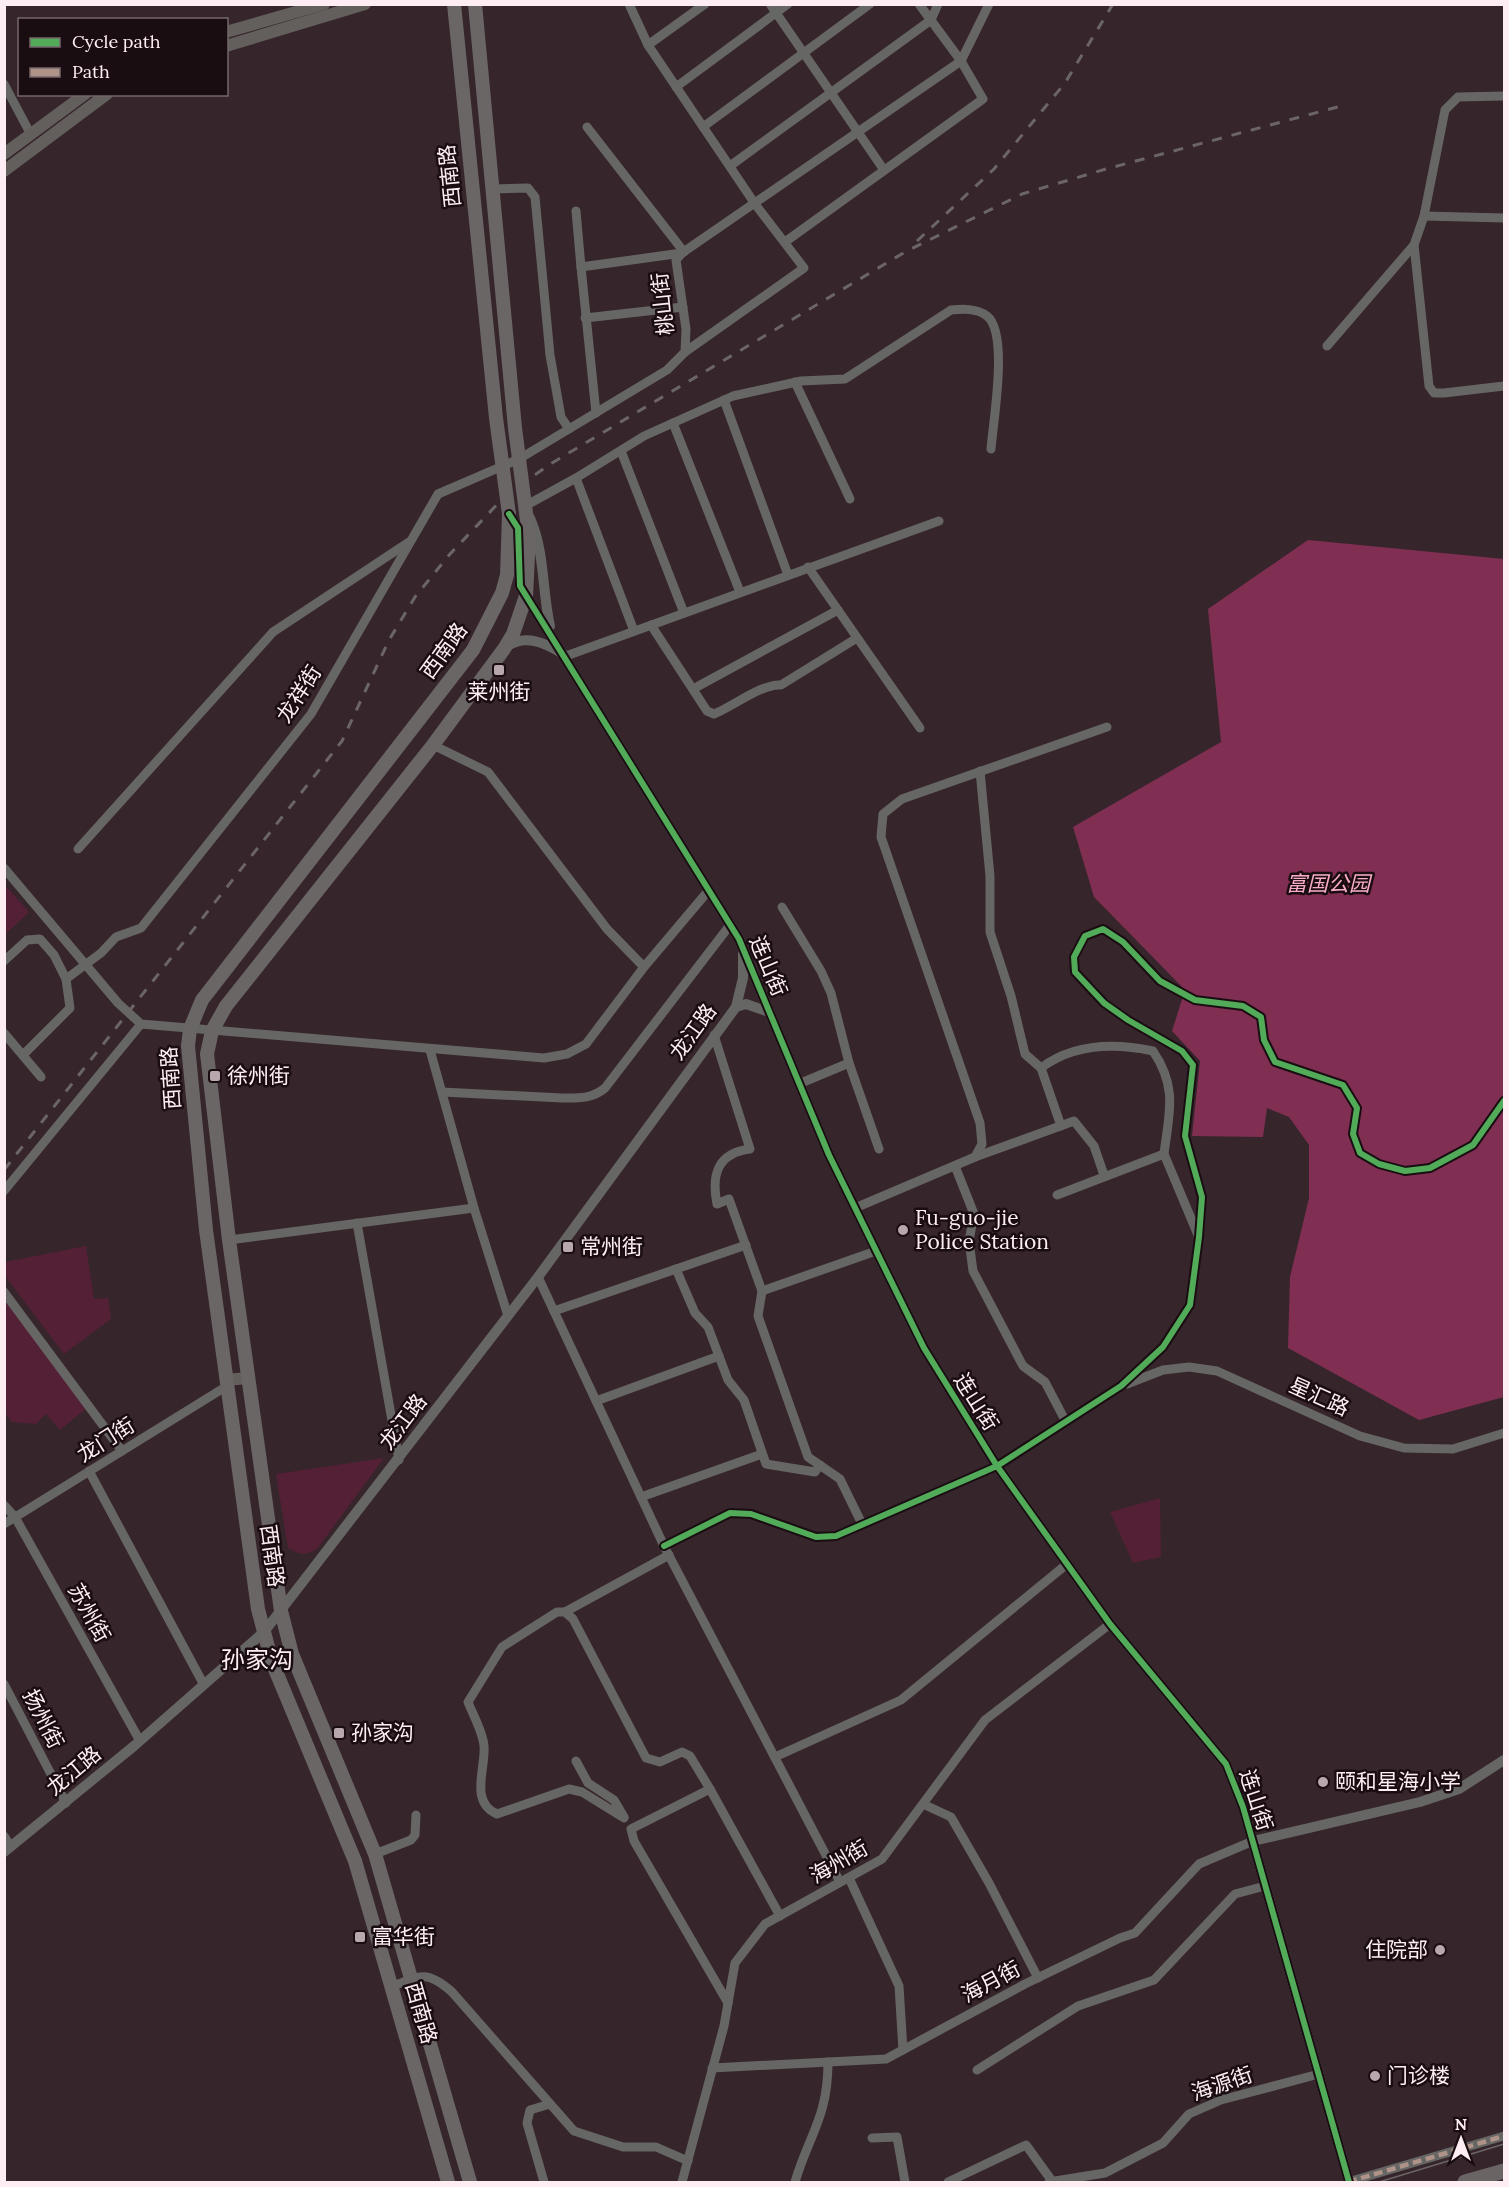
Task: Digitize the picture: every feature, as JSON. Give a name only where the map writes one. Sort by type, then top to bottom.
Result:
[{"type":"highway","points":[[1465,2182],[1504,2171]]},
{"type":"main road","points":[[228,31],[324,4]]},
{"type":"main road","points":[[228,45],[365,4]]},
{"type":"main road","name":"西南路","points":[[448,2182],[355,1862],[285,1696],[258,1609],[208,1243],[188,1046],[190,1029],[202,1000],[473,650],[502,593],[507,575],[509,514],[496,418],[454,4]]},
{"type":"main road","name":"西南路","points":[[471,2182],[375,1854],[292,1654],[281,1611],[229,1240],[207,1054],[212,1031],[226,1006],[433,745],[504,649],[516,627],[526,596],[530,561],[475,4]]},
{"type":"main road","points":[[4,154],[82,96]]},
{"type":"main road","points":[[4,171],[104,96]]},
{"type":"main road","points":[[208,1243],[229,1240]]},
{"type":"main road","points":[[227,1383],[248,1378]]},
{"type":"main road","points":[[428,2114],[449,2109]]},
{"type":"street","points":[[628,4],[648,45],[755,204],[804,268],[685,352]]},
{"type":"street","points":[[648,45],[705,4]]},
{"type":"street","points":[[770,4],[884,171]]},
{"type":"street","points":[[676,87],[788,4]]},
{"type":"street","points":[[703,127],[870,4]]},
{"type":"street","points":[[785,242],[983,99],[962,61],[919,4]]},
{"type":"street","points":[[730,166],[931,20],[938,4]]},
{"type":"street","points":[[962,61],[989,4]]},
{"type":"street","name":"桃山街","points":[[519,459],[667,370],[685,352],[683,307],[676,260],[683,252],[962,61]]},
{"type":"street","points":[[4,84],[30,133]]},
{"type":"street","points":[[1327,346],[1414,245],[1424,216],[1445,110],[1458,97],[1504,96]]},
{"type":"street","points":[[581,267],[683,252],[587,127]]},
{"type":"street","points":[[492,189],[528,188],[535,197],[550,355],[561,417],[569,429]]},
{"type":"street","points":[[576,211],[596,413]]},
{"type":"street","points":[[1424,216],[1504,218]]},
{"type":"street","points":[[1414,245],[1429,386],[1434,393],[1504,386]]},
{"type":"street","points":[[585,318],[683,307]]},
{"type":"street","points":[[552,635],[544,597],[538,536],[525,506],[621,452],[644,436],[724,400],[795,382],[845,379],[951,310],[967,309],[987,316],[996,330],[999,347],[991,449]]},
{"type":"street","points":[[795,382],[850,499]]},
{"type":"street","points":[[724,400],[788,575]]},
{"type":"street","points":[[673,423],[740,592]]},
{"type":"street","points":[[621,452],[684,613]]},
{"type":"street","name":"龙祥街","points":[[66,979],[101,953],[116,937],[141,928],[311,714],[438,494],[519,459]]},
{"type":"street","points":[[576,478],[634,631]]},
{"type":"street","name":"连山街","points":[[509,514],[518,528],[518,577],[526,596],[566,656],[743,948],[801,1083],[828,1155],[924,1348],[997,1466],[1110,1624],[1226,1764],[1234,1780],[1253,1841],[1351,2182]]},
{"type":"street","points":[[504,649],[523,639],[541,643],[566,656],[939,521]]},
{"type":"street","points":[[78,849],[273,632],[411,540]]},
{"type":"street","points":[[808,567],[920,728]]},
{"type":"street","points":[[693,689],[838,610]]},
{"type":"street","points":[[651,624],[707,711],[714,714],[735,705],[771,684],[781,685],[857,638]]},
{"type":"street","points":[[975,1157],[982,1144],[980,1123],[880,837],[883,814],[902,799],[1107,727]]},
{"type":"street","points":[[433,745],[488,772],[606,929],[644,967]]},
{"type":"street","points":[[980,771],[990,876],[990,932],[1011,996],[1025,1054],[1041,1068],[1061,1126]]},
{"type":"street","points":[[4,868],[118,1004],[141,1024],[544,1058],[567,1054],[586,1044],[644,967],[709,890]]},
{"type":"street","points":[[782,908],[821,970],[831,993],[849,1063],[879,1149]]},
{"type":"street","points":[[442,1092],[562,1098],[582,1098],[598,1094],[605,1088],[730,925]]},
{"type":"street","points":[[664,1546],[730,1513],[751,1514],[816,1537],[836,1536],[997,1466],[1122,1386],[1163,1347],[1190,1305],[1199,1237],[1202,1197],[1185,1136],[1193,1065],[1182,1051],[1128,1020],[1104,1003],[1075,972],[1074,957],[1085,936],[1104,929],[1123,942],[1160,981],[1195,1000],[1242,1006],[1261,1017],[1264,1040],[1275,1062],[1343,1085],[1357,1108],[1353,1134],[1360,1153],[1379,1164],[1404,1171],[1430,1168],[1473,1145],[1504,1101]]},
{"type":"street","points":[[4,961],[27,940],[40,939],[54,955],[66,979],[70,1008],[23,1055]]},
{"type":"street","name":"龙江路","points":[[8,1850],[140,1741],[264,1632],[538,1277],[736,1007],[743,978],[743,948]]},
{"type":"street","points":[[736,1007],[746,1004],[769,1012]]},
{"type":"street","points":[[4,1191],[141,1024]]},
{"type":"street","points":[[4,1033],[41,1077]]},
{"type":"street","points":[[714,1035],[750,1149],[728,1155],[721,1164],[714,1188],[717,1204],[729,1199],[746,1245],[762,1291],[758,1316],[808,1457],[840,1479],[862,1524]]},
{"type":"street","points":[[1041,1068],[1054,1059],[1083,1048],[1130,1046],[1153,1051],[1166,1070],[1170,1087],[1164,1154],[1199,1237]]},
{"type":"street","points":[[430,1050],[474,1208],[508,1316]]},
{"type":"street","points":[[801,1083],[849,1063]]},
{"type":"street","points":[[855,1208],[975,1157],[1074,1121],[1094,1146],[1104,1175]]},
{"type":"street","points":[[1057,1195],[1104,1175],[1164,1154]]},
{"type":"street","points":[[955,1166],[974,1214],[969,1241],[973,1271],[1023,1366],[1045,1382],[1066,1422]]},
{"type":"street","points":[[229,1240],[474,1208]]},
{"type":"street","points":[[357,1223],[399,1460]]},
{"type":"street","points":[[554,1311],[746,1245]]},
{"type":"street","points":[[762,1291],[876,1251]]},
{"type":"street","points":[[676,1269],[695,1313],[708,1327],[728,1380],[744,1400],[766,1464],[815,1472],[820,1465]]},
{"type":"street","points":[[538,1277],[669,1556],[775,1757],[845,1880],[899,1986],[903,2050]]},
{"type":"street","points":[[4,1292],[122,1451]]},
{"type":"street","points":[[596,1401],[719,1356]]},
{"type":"street","name":"星汇路","points":[[1122,1386],[1163,1370],[1189,1367],[1217,1371],[1360,1436],[1404,1448],[1452,1449],[1504,1432]]},
{"type":"street","name":"龙门街","points":[[4,1524],[227,1383]]},
{"type":"street","points":[[641,1497],[762,1454]]},
{"type":"street","points":[[89,1472],[204,1685]]},
{"type":"street","name":"苏州街","points":[[4,1505],[15,1517],[140,1741]]},
{"type":"street","points":[[624,1818],[582,1792],[569,1789],[497,1814],[484,1802],[480,1791],[484,1745],[468,1702],[502,1647],[557,1612],[565,1612],[669,1556]]},
{"type":"street","points":[[775,1757],[901,1700],[1067,1564]]},
{"type":"street","points":[[565,1612],[573,1619],[646,1758],[660,1762],[682,1752],[690,1756],[780,1916]]},
{"type":"street","name":"海州街","points":[[682,2182],[728,2003],[735,1963],[765,1924],[882,1859],[986,1720],[1110,1624]]},
{"type":"street","name":"扬州街","points":[[4,1684],[66,1803]]},
{"type":"street","points":[[1253,1841],[1420,1802],[1459,1789],[1504,1760]]},
{"type":"street","points":[[576,1761],[588,1783],[614,1800],[631,1829],[634,1841],[728,2003]]},
{"type":"street","points":[[631,1829],[710,1790]]},
{"type":"street","points":[[925,1805],[951,1817],[989,1883],[1038,1978]]},
{"type":"street","points":[[375,1854],[411,1840],[415,1834],[416,1815]]},
{"type":"street","points":[[4,1836],[8,1850]]},
{"type":"street","name":"海月街","points":[[712,2068],[886,2059],[1038,1978],[1120,1938],[1136,1933],[1199,1864],[1253,1841]]},
{"type":"street","points":[[977,2070],[1078,2006],[1154,1980],[1234,1894],[1265,1886]]},
{"type":"street","points":[[391,1987],[411,1978],[432,1977],[452,1992],[574,2130],[623,2147],[656,2147],[688,2161]]},
{"type":"street","points":[[795,2182],[823,2113],[828,2091],[828,2062]]},
{"type":"street","name":"海源街","points":[[1050,2182],[1106,2173],[1163,2143],[1189,2114],[1221,2100],[1319,2074]]},
{"type":"street","points":[[544,2182],[527,2123],[530,2110],[550,2104]]},
{"type":"street","points":[[1351,2182],[1504,2136]]},
{"type":"street","points":[[872,2138],[897,2137],[905,2182]]},
{"type":"street","points":[[948,2182],[1026,2145],[1050,2182]]},
{"type":"shaded area","points":[[5,885],[29,912],[5,935]]},
{"type":"shaded area","points":[[86,1246],[94,1299],[108,1298],[111,1319],[64,1354],[5,1276],[5,1262]]},
{"type":"shaded area","points":[[4,1298],[88,1407],[60,1430],[46,1414],[36,1424],[12,1422],[5,1413]]},
{"type":"shaded area","points":[[384,1458],[317,1549],[302,1554],[288,1548],[276,1474]]},
{"type":"shaded area","points":[[1160,1498],[1161,1557],[1133,1563],[1110,1512]]},
{"type":"green space","name":"富国公园","points":[[1308,540],[1504,559],[1504,1397],[1419,1420],[1288,1348],[1290,1277],[1309,1198],[1309,1145],[1289,1117],[1267,1108],[1263,1137],[1192,1136],[1200,1061],[1172,1031],[1185,990],[1094,897],[1073,827],[1221,742],[1208,609]]},
{"type":"tram line","points":[[1379,2182],[1504,2144]]},
{"type":"railway","points":[[917,241],[994,169],[1065,83],[1113,4]]},
{"type":"railway","points":[[4,1170],[342,741],[389,640],[415,597],[450,554],[507,494],[552,463],[905,252],[1022,194],[1345,105]]},
{"type":"marked path","points":[[1348,2182],[1504,2136]]},
{"type":"cycle path","points":[[509,514],[518,528],[520,586],[739,939],[829,1155],[924,1348],[997,1466],[1110,1624],[1226,1764],[1243,1807],[1349,2182]]},
{"type":"cycle path","points":[[664,1546],[730,1513],[751,1514],[816,1537],[836,1536],[997,1466],[1121,1386],[1163,1347],[1190,1305],[1199,1237],[1202,1197],[1185,1136],[1193,1065],[1182,1051],[1128,1020],[1104,1003],[1075,972],[1074,957],[1085,936],[1103,929],[1123,942],[1160,981],[1195,1000],[1243,1006],[1261,1017],[1264,1040],[1275,1062],[1343,1085],[1357,1108],[1353,1134],[1360,1153],[1379,1164],[1405,1171],[1430,1168],[1473,1145],[1504,1101]]},
{"type":"place","name":"莱州街","points":[[499,670]]},
{"type":"place","name":"徐州街","points":[[215,1076]]},
{"type":"place","name":"Fu-guo-jie Police Station","points":[[903,1230]]},
{"type":"place","name":"常州街","points":[[568,1247]]},
{"type":"place","name":"孙家沟","points":[[339,1733]]},
{"type":"place","name":"颐和星海小学","points":[[1323,1782]]},
{"type":"place","name":"富华街","points":[[360,1937]]},
{"type":"place","name":"住院部","points":[[1440,1950]]},
{"type":"place","name":"门诊楼","points":[[1375,2076]]},
{"type":"district","name":"孙家沟","points":[[257,1660]]}]
